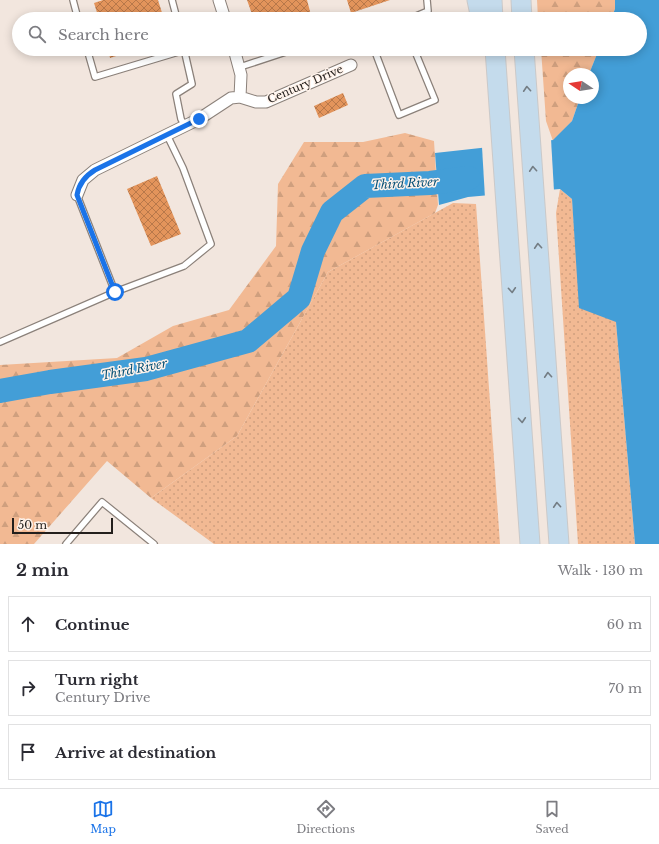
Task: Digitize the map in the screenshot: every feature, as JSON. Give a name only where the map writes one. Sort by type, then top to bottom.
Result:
[{"type":"highway","points":[[477,0],[479,12]]},
{"type":"highway","points":[[492,0],[493,12]]},
{"type":"highway","points":[[521,0],[522,12]]},
{"type":"highway","points":[[487,56],[501,130]]},
{"type":"highway","points":[[496,56],[530,544]]},
{"type":"highway","points":[[525,56],[559,544]]},
{"type":"street","points":[[219,0],[223,12]]},
{"type":"street","points":[[77,195],[83,180],[95,170],[185,126],[226,100],[240,97],[242,82],[240,67],[236,56]]},
{"type":"street","name":"Century Drive","points":[[240,97],[256,102],[266,102],[350,65]]},
{"type":"lane","points":[[73,0],[76,12]]},
{"type":"lane","points":[[172,0],[175,12]]},
{"type":"lane","points":[[426,12],[428,11],[427,0]]},
{"type":"lane","points":[[89,56],[95,77],[164,56]]},
{"type":"lane","points":[[185,56],[192,84],[176,94],[181,118],[185,126]]},
{"type":"lane","points":[[240,67],[274,56]]},
{"type":"lane","points":[[377,56],[399,115],[435,100],[417,56]]},
{"type":"lane","points":[[0,342],[115,292],[184,266],[211,244],[183,168],[167,135]]},
{"type":"lane","points":[[77,195],[115,292]]},
{"type":"lane","points":[[66,544],[102,502],[154,544]]},
{"type":"green space","points":[[537,0],[615,0],[614,12],[538,12]]},
{"type":"green space","points":[[541,56],[596,56],[591,68],[563,68],[563,104],[578,104],[572,121],[553,141],[546,121]]},
{"type":"green space","points":[[405,133],[434,141],[438,205],[435,213],[328,272],[237,436],[151,498],[107,461],[34,544],[0,544],[0,365],[117,358],[173,326],[229,310],[276,246],[278,184],[304,142],[363,142]]},
{"type":"green space","points":[[560,189],[572,199],[575,239],[616,322],[635,544],[578,544],[556,213]]},
{"type":"green space","points":[[453,203],[476,204],[500,544],[214,544],[151,498],[237,436],[328,272]]},
{"type":"water","points":[[615,0],[659,0],[659,544],[635,544],[616,322],[579,308],[572,199],[560,189],[468,197],[439,205],[435,153],[553,140],[572,121],[578,104],[599,104],[599,68],[591,68],[596,56],[647,56],[647,12],[614,12]]},
{"type":"pier","points":[[551,139],[554,191],[485,198],[482,147]]},
{"type":"building","points":[[103,0],[158,0],[162,12],[97,12],[94,3]]},
{"type":"building","points":[[247,0],[307,0],[310,12],[269,12],[251,12]]},
{"type":"building","points":[[347,0],[390,0],[354,12],[351,12]]},
{"type":"building","points":[[343,93],[348,105],[319,118],[314,106]]},
{"type":"building","points":[[157,176],[181,234],[151,246],[127,189]]},
{"type":"waterway","name":"Third River","points":[[0,391],[50,382],[146,369],[248,341],[299,298],[313,251],[332,212],[365,186],[430,183],[469,178]]},
{"type":"route","points":[[115,292],[77,195],[78,188],[88,174],[95,170],[199,119]]}]
